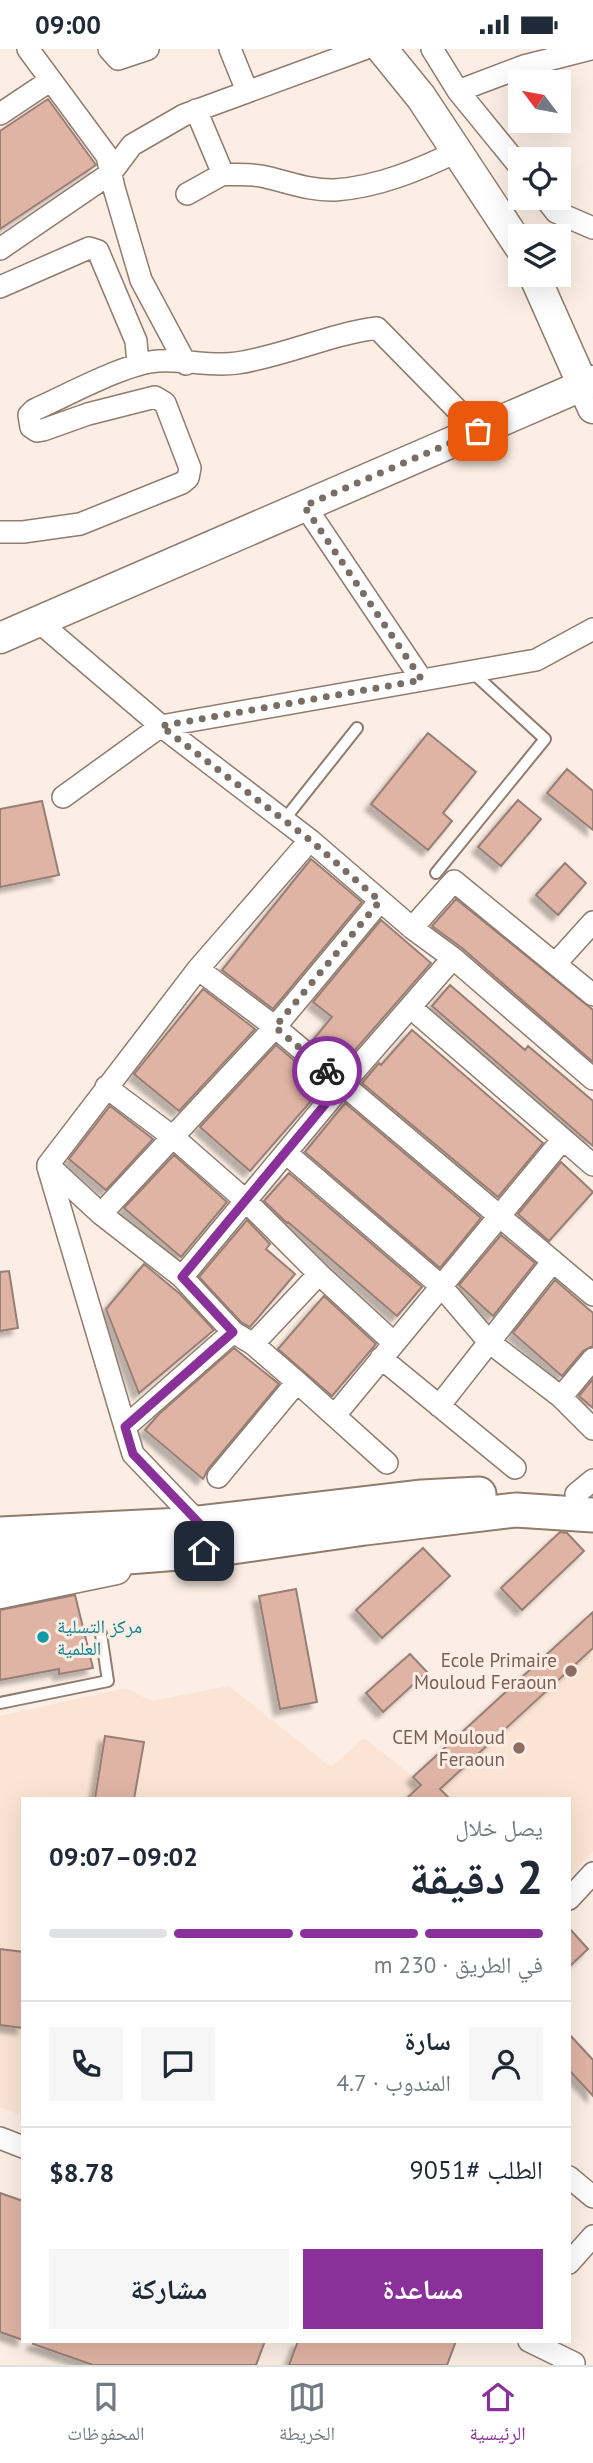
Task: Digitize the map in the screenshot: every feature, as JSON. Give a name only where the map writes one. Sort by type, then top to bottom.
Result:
[{"type":"main road","points":[[0,1567],[202,1537],[422,1497],[543,1490],[589,1497]]},
{"type":"main road","points":[[0,1534],[202,1537]]},
{"type":"street","points":[[28,49],[107,156],[141,280],[187,364]]},
{"type":"street","points":[[109,49],[118,59],[148,49]]},
{"type":"street","points":[[230,49],[247,91]]},
{"type":"street","points":[[0,249],[111,173],[132,145],[184,115],[364,49]]},
{"type":"street","points":[[382,49],[421,97],[508,228]]},
{"type":"street","points":[[432,49],[458,91],[508,152]]},
{"type":"street","points":[[458,91],[524,67],[591,49]]},
{"type":"street","points":[[0,114],[51,80]]},
{"type":"street","points":[[196,110],[223,174]]},
{"type":"street","points":[[187,194],[223,174],[260,176],[302,187],[334,190],[378,183],[427,166],[458,151]]},
{"type":"street","points":[[554,210],[593,228]]},
{"type":"street","points":[[0,287],[89,247],[93,248],[97,251],[136,341],[138,364]]},
{"type":"street","points":[[3,630],[38,621],[478,431],[590,391],[540,287]]},
{"type":"street","points":[[0,532],[23,532],[79,524],[182,483],[188,478],[190,468],[166,403],[160,398],[88,414],[37,432],[31,427],[29,415],[34,410],[138,364],[159,361],[236,364],[348,332],[377,328],[478,431]]},
{"type":"street","points":[[304,506],[422,680]]},
{"type":"street","points":[[38,621],[161,726],[310,840],[412,928],[453,958],[593,1079]]},
{"type":"street","points":[[63,797],[161,726],[536,660],[593,629]]},
{"type":"street","points":[[48,1165],[198,969],[310,840]]},
{"type":"street","points":[[412,928],[454,881],[593,995]]},
{"type":"street","points":[[101,1214],[275,1027],[380,901]]},
{"type":"street","points":[[556,963],[593,922]]},
{"type":"street","points":[[182,1277],[342,1084],[453,958]]},
{"type":"street","points":[[198,969],[275,1027],[593,1295]]},
{"type":"street","points":[[411,1007],[593,1165]]},
{"type":"street","points":[[106,1087],[173,1137],[245,1200],[319,1274],[439,1406],[515,1468]]},
{"type":"street","points":[[335,1415],[563,1139]]},
{"type":"street","points":[[286,1153],[441,1286],[489,1342],[561,1397],[593,1429]]},
{"type":"street","points":[[48,1165],[101,1214],[182,1277],[233,1332],[253,1344],[387,1463]]},
{"type":"street","points":[[0,1593],[202,1537],[133,1454],[48,1165]]},
{"type":"street","points":[[439,1406],[553,1261]]},
{"type":"street","points":[[253,1344],[319,1274]]},
{"type":"street","points":[[125,1427],[233,1332]]},
{"type":"street","points":[[561,1397],[593,1359]]},
{"type":"street","points":[[218,1477],[297,1382]]},
{"type":"street","points":[[571,1897],[593,1873]]},
{"type":"street","points":[[0,2138],[21,2146]]},
{"type":"street","points":[[571,2180],[593,2197]]},
{"type":"street","points":[[571,2261],[593,2236]]},
{"type":"street","points":[[533,2343],[574,2364]]},
{"type":"lane","points":[[436,873],[545,739],[471,671]]},
{"type":"lane","points":[[284,820],[357,728]]},
{"type":"lane","points":[[0,1703],[108,1681],[101,1634]]},
{"type":"shaded area","points":[[593,1612],[593,1851],[571,1876],[571,1797],[21,1797],[21,2115],[0,2107],[0,1716],[126,1688],[151,1701],[229,1686],[331,1767],[364,1738],[414,1777]]},
{"type":"building","points":[[48,99],[96,165],[0,229],[0,131]]},
{"type":"building","points":[[428,733],[476,772],[443,813],[452,821],[428,850],[371,804]]},
{"type":"building","points":[[567,769],[593,791],[593,830],[547,793]]},
{"type":"building","points":[[518,800],[541,819],[501,866],[478,847]]},
{"type":"building","points":[[42,801],[59,875],[0,887],[0,809]]},
{"type":"building","points":[[311,859],[362,902],[273,1009],[222,970]]},
{"type":"building","points":[[565,863],[586,883],[558,915],[536,895]]},
{"type":"building","points":[[456,899],[593,1010],[593,1062],[462,948],[432,926]]},
{"type":"building","points":[[381,920],[431,963],[341,1066],[312,1041],[332,1017],[313,1002]]},
{"type":"building","points":[[450,985],[525,1050],[528,1046],[593,1101],[593,1146],[432,1006]]},
{"type":"building","points":[[203,989],[255,1029],[179,1111],[134,1074]]},
{"type":"building","points":[[412,1030],[543,1143],[498,1197],[362,1083]]},
{"type":"building","points":[[276,1045],[324,1086],[250,1171],[200,1127]]},
{"type":"building","points":[[345,1103],[481,1218],[440,1268],[305,1152]]},
{"type":"building","points":[[110,1106],[153,1139],[106,1190],[69,1159]]},
{"type":"building","points":[[174,1155],[227,1202],[181,1257],[124,1208]]},
{"type":"building","points":[[561,1162],[593,1192],[549,1241],[518,1214]]},
{"type":"building","points":[[289,1173],[422,1287],[397,1316],[264,1201]]},
{"type":"building","points":[[247,1220],[270,1244],[266,1249],[295,1274],[250,1327],[241,1322],[199,1277]]},
{"type":"building","points":[[501,1235],[535,1263],[493,1316],[459,1285]]},
{"type":"building","points":[[144,1264],[180,1294],[214,1330],[139,1393],[106,1309]]},
{"type":"building","points":[[9,1271],[18,1328],[0,1331],[0,1272]]},
{"type":"building","points":[[555,1280],[593,1313],[593,1346],[583,1351],[562,1376],[513,1333]]},
{"type":"building","points":[[324,1296],[376,1344],[332,1396],[278,1349]]},
{"type":"building","points":[[234,1348],[279,1384],[208,1469],[203,1479],[145,1430],[159,1414]]},
{"type":"building","points":[[593,1379],[593,1408],[579,1396]]},
{"type":"building","points":[[560,1532],[567,1533],[584,1551],[522,1610],[501,1588]]},
{"type":"building","points":[[423,1548],[450,1576],[382,1638],[356,1610]]},
{"type":"building","points":[[296,1589],[317,1702],[280,1709],[259,1596]]},
{"type":"building","name":"مركز التسلية العلمية","points":[[75,1595],[93,1668],[59,1674],[59,1669],[0,1680],[0,1610]]},
{"type":"building","points":[[593,1612],[593,1648],[440,1789],[448,1797],[408,1797],[421,1785],[413,1777]]},
{"type":"building","points":[[410,1654],[427,1672],[383,1712],[366,1693]]},
{"type":"building","points":[[105,1736],[144,1742],[134,1797],[95,1797]]},
{"type":"building","points":[[571,1930],[588,1949],[571,1965]]},
{"type":"building","points":[[0,1949],[21,1952],[21,2028],[0,2025]]},
{"type":"building","points":[[571,2036],[593,2060],[593,2096],[571,2072]]},
{"type":"building","points":[[0,2193],[21,2200],[21,2339],[0,2332]]},
{"type":"building","points":[[264,2343],[256,2365],[93,2365],[33,2344]]},
{"type":"building","points":[[297,2343],[455,2343],[447,2365],[289,2365]]},
{"type":"way so far","points":[[327,1071],[275,1027],[380,901],[310,840],[161,726],[422,680],[304,506],[478,431]]},
{"type":"place","name":"مركز التسلية العلمية","points":[[43,1637]]},
{"type":"place","name":"Ecole Primaire Mouloud Feraoun","points":[[571,1671]]},
{"type":"place","name":"CEM Mouloud Feraoun","points":[[519,1748]]},
{"type":"route","points":[[204,1551],[199,1523],[133,1454],[125,1427],[233,1332],[182,1277],[342,1084],[327,1071]]}]
